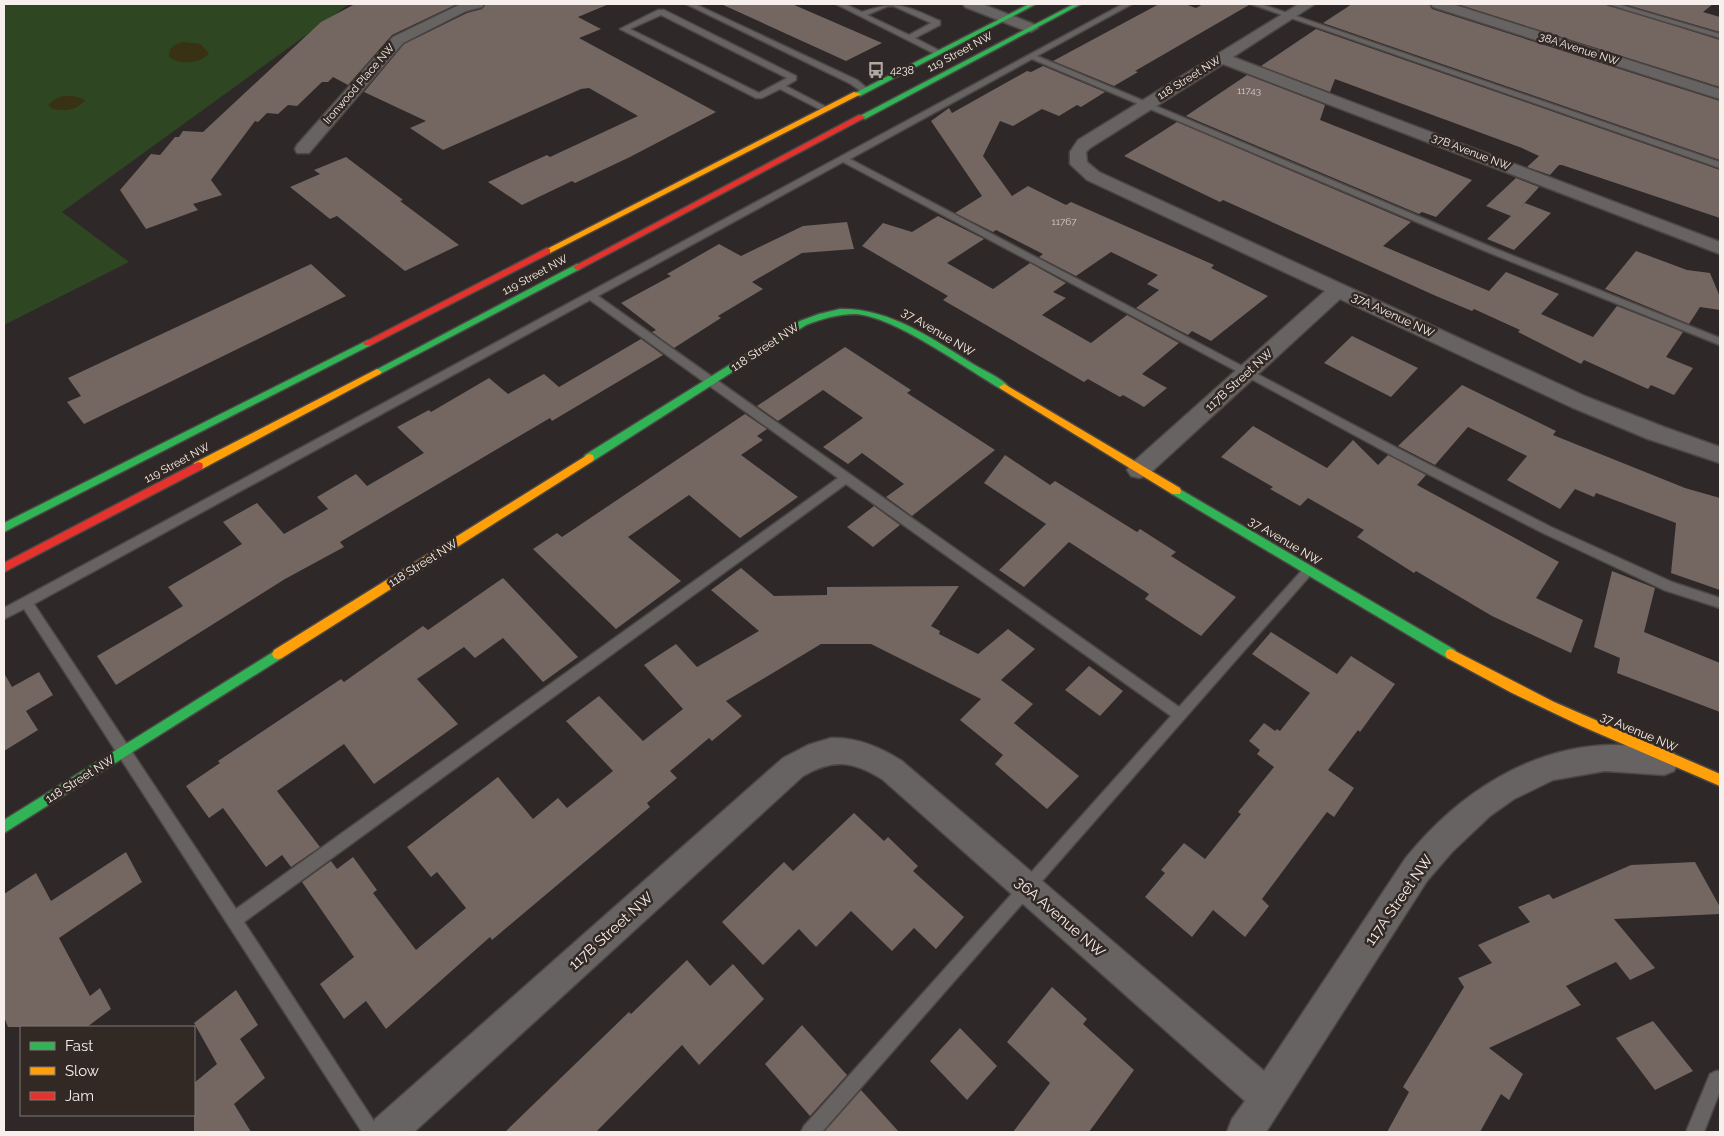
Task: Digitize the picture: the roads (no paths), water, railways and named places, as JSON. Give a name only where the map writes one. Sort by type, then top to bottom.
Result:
[{"type":"main road","name":"119 Street NW","points":[[4,528],[1033,4]]},
{"type":"main road","name":"119 Street NW","points":[[4,568],[1078,4]]},
{"type":"main road","name":"118 Street NW","points":[[4,827],[814,317],[846,309]]},
{"type":"main road","name":"37 Avenue NW","points":[[846,309],[872,312],[895,321],[1139,470],[1502,684],[1607,734],[1720,780]]},
{"type":"street","name":"Ironwood Place NW","points":[[303,149],[398,40],[461,8],[476,4]]},
{"type":"street","points":[[970,4],[1031,28]]},
{"type":"street","name":"118 Street NW","points":[[1076,158],[1080,147],[1084,144],[1308,4]]},
{"type":"street","name":"38A Avenue NW","points":[[1438,4],[1720,94]]},
{"type":"street","name":"37B Avenue NW","points":[[1221,58],[1720,248]]},
{"type":"street","name":"37A Avenue NW","points":[[1076,158],[1085,171],[1093,176],[1579,402],[1656,433],[1720,455]]},
{"type":"street","name":"117B Street NW","points":[[1139,470],[1338,290]]},
{"type":"street","name":"117B Street NW","points":[[388,1132],[793,767],[807,757],[844,750]]},
{"type":"street","name":"36A Avenue NW","points":[[844,750],[868,756],[892,770],[1268,1098]]},
{"type":"street","name":"117A Street NW","points":[[1245,1132],[1417,869],[1477,806],[1503,787],[1533,772],[1570,761],[1636,758],[1681,765]]},
{"type":"lane","points":[[690,4],[854,82],[865,90]]},
{"type":"lane","points":[[840,4],[938,52]]},
{"type":"lane","points":[[863,14],[888,4]]},
{"type":"lane","points":[[894,4],[937,24],[909,38]]},
{"type":"lane","points":[[4,614],[1128,4]]},
{"type":"lane","points":[[1254,4],[1720,165]]},
{"type":"lane","points":[[1611,4],[1720,36]]},
{"type":"lane","points":[[660,8],[793,78],[780,86],[759,96],[624,28],[660,8]]},
{"type":"lane","points":[[1030,56],[1493,251],[1720,342]]},
{"type":"lane","points":[[780,86],[826,109]]},
{"type":"lane","points":[[844,159],[1248,372],[1397,453],[1547,530],[1668,586],[1720,603]]},
{"type":"lane","points":[[591,296],[1180,715]]},
{"type":"lane","points":[[234,920],[847,477]]},
{"type":"lane","points":[[810,1132],[1308,571]]},
{"type":"lane","points":[[26,602],[372,1132]]},
{"type":"lane","points":[[1695,1132],[1716,1080],[1720,1080]]},
{"type":"place","name":"4238","points":[[876,70]]}]
